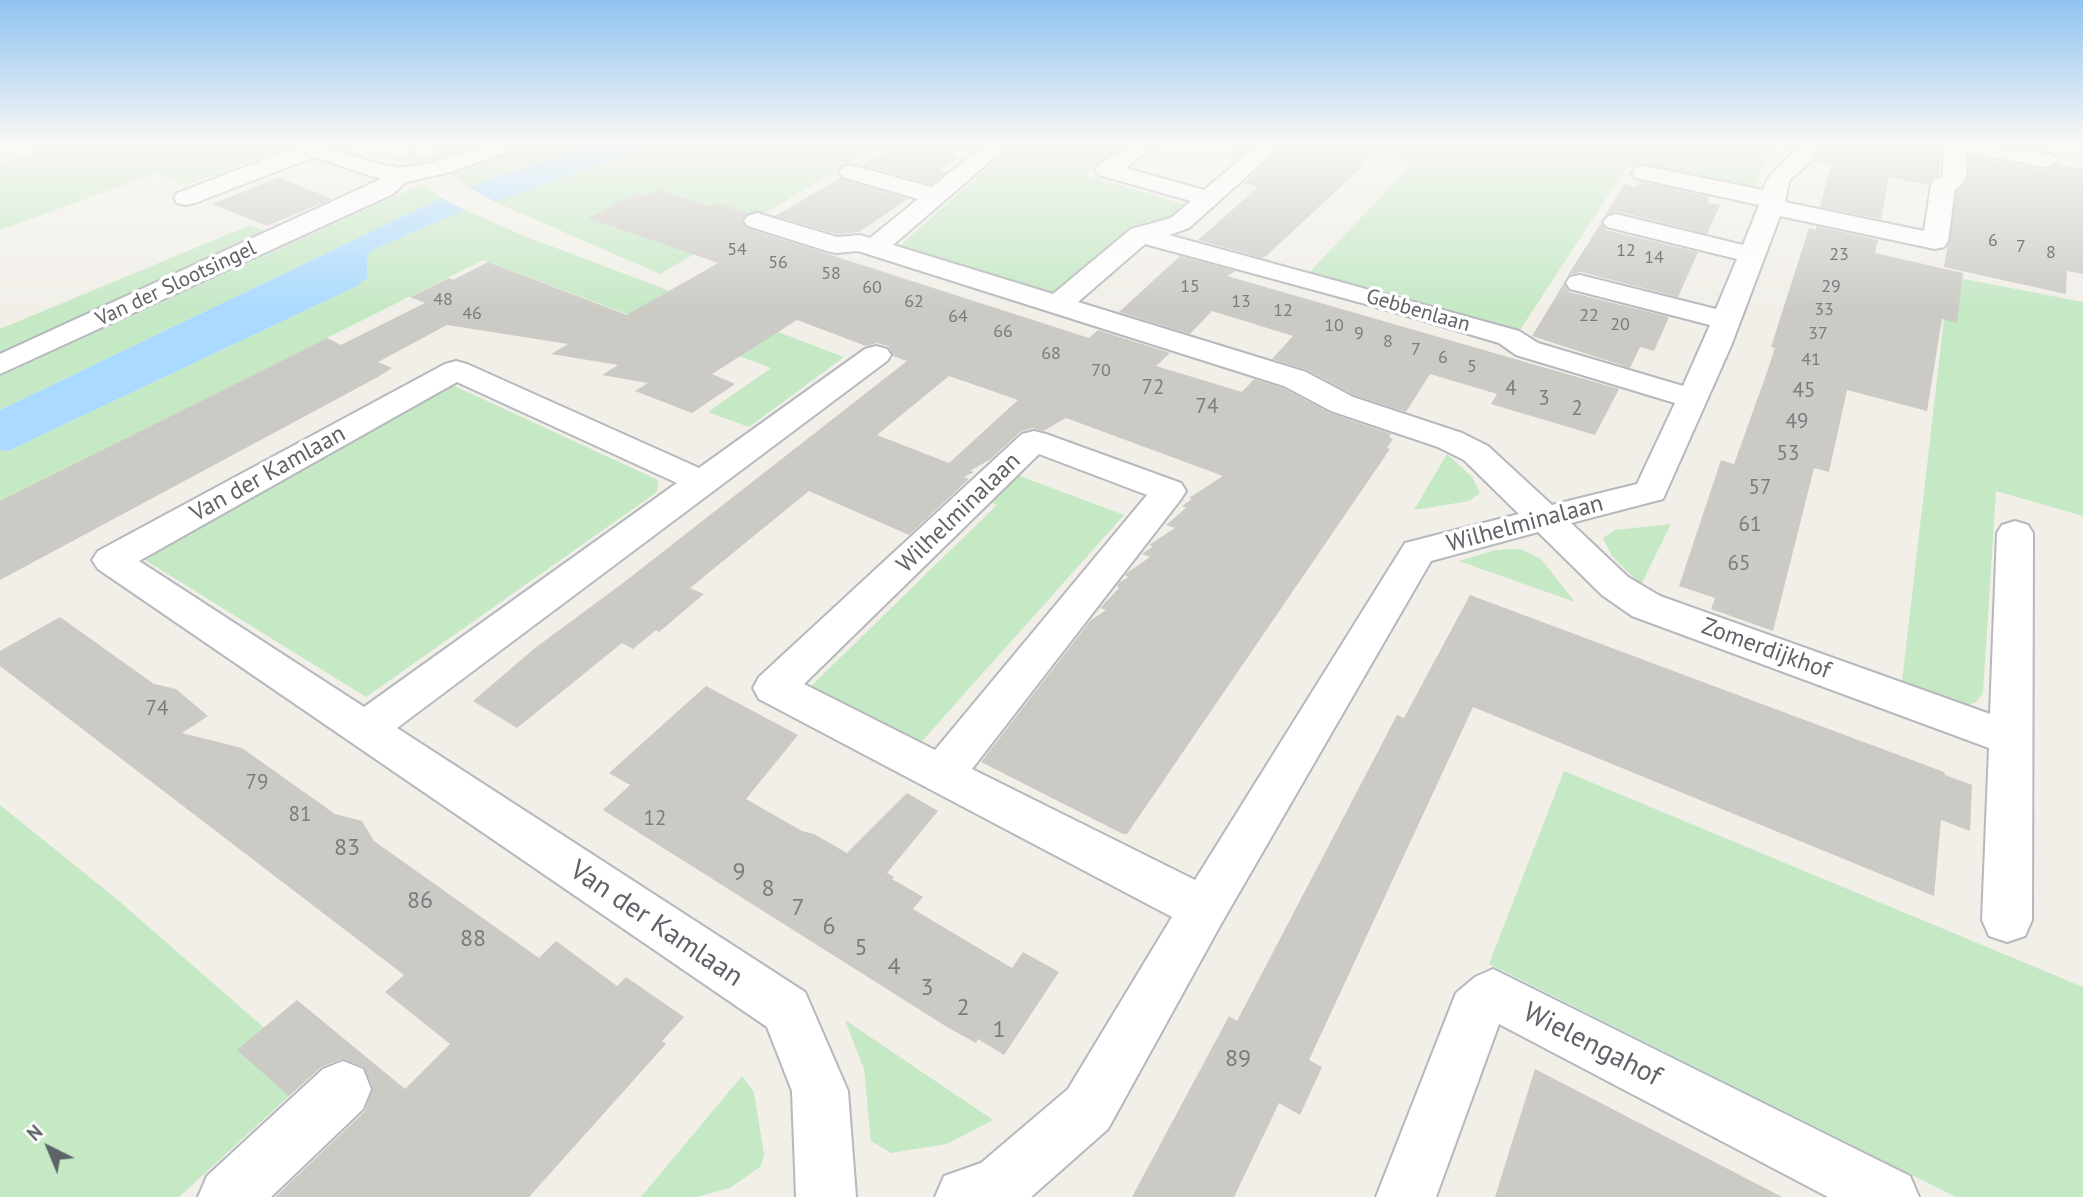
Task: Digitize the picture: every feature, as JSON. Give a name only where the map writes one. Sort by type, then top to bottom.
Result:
[{"type":"street","name":"Van der Slootsingel","points":[[0,365],[360,200]]},
{"type":"street","points":[[875,247],[929,200]]},
{"type":"street","points":[[1059,304],[1140,235],[1180,223],[1205,200]]},
{"type":"street","points":[[1755,200],[1935,241],[1941,200]]},
{"type":"street","name":"Wilhelminalaan","points":[[965,1197],[997,1188],[1088,1109],[1204,909],[1418,552],[1651,491],[1725,320],[1773,200]]},
{"type":"street","points":[[757,221],[836,246],[860,243],[875,247],[1295,379],[1342,404],[1450,440],[1476,453],[1545,518]]},
{"type":"street","points":[[1616,222],[1751,255]]},
{"type":"street","name":"Gebbenlaan","points":[[1140,235],[1509,337],[1527,349],[1691,398]]},
{"type":"street","points":[[1580,283],[1725,320]]},
{"type":"street","points":[[366,728],[876,355]]},
{"type":"street","name":"Van der Kamlaan","points":[[702,482],[456,370],[111,560],[786,1010],[820,1091],[826,1197]]},
{"type":"street","name":"Wilhelminalaan","points":[[941,775],[1169,491],[1034,442],[774,688],[941,775],[1204,909]]},
{"type":"street","name":"Zomerdijkhof","points":[[1545,518],[1615,586],[1646,606],[2011,739]]},
{"type":"street","points":[[2007,920],[2015,533]]},
{"type":"street","name":"Wielengahof","points":[[1406,1197],[1475,1011],[1493,994],[1889,1197]]},
{"type":"street","points":[[228,1197],[343,1089]]},
{"type":"green space","points":[[0,200],[83,200],[0,230]]},
{"type":"green space","points":[[386,200],[437,200],[0,410],[0,376]]},
{"type":"green space","points":[[501,200],[787,200],[660,274],[495,202]]},
{"type":"green space","points":[[951,200],[1169,200],[1189,206],[1167,224],[1149,220],[1052,297],[897,248]]},
{"type":"green space","points":[[1377,200],[1605,200],[1516,336],[1305,277]]},
{"type":"green space","points":[[465,210],[522,235],[844,357],[749,427],[708,412],[771,368],[483,260],[0,501],[0,450],[8,451],[357,286],[367,278],[367,255],[374,248]]},
{"type":"green space","points":[[250,225],[268,232],[0,354],[0,329]]},
{"type":"green space","points":[[1949,276],[2083,302],[2083,516],[1996,491],[1983,693],[1976,702],[1964,707],[1901,690]]},
{"type":"green space","points":[[448,383],[658,480],[657,492],[366,697],[137,555]]},
{"type":"green space","points":[[1447,454],[1472,477],[1480,493],[1469,501],[1414,510]]},
{"type":"green space","points":[[1017,475],[1124,515],[915,749],[804,693],[997,505],[989,501]]},
{"type":"green space","points":[[1671,524],[1641,585],[1612,556],[1603,538],[1615,530]]},
{"type":"green space","points":[[1521,549],[1541,559],[1575,602],[1459,561],[1495,550]]},
{"type":"green space","points":[[1564,771],[2083,987],[2083,1197],[1956,1197],[1489,964]]},
{"type":"green space","points":[[0,805],[113,896],[315,1072],[179,1197],[0,1197]]},
{"type":"green space","points":[[845,1020],[993,1120],[947,1144],[891,1153],[871,1141],[864,1069]]},
{"type":"green space","points":[[742,1076],[754,1092],[764,1155],[761,1166],[730,1188],[696,1197],[641,1197]]},
{"type":"water","points":[[437,200],[445,200],[465,210],[374,249],[367,255],[367,278],[357,286],[8,451],[0,450],[0,410]]},
{"type":"building","points":[[222,200],[330,200],[267,226],[212,204]]},
{"type":"building","points":[[624,200],[690,200],[710,206],[717,203],[748,213],[741,221],[747,228],[1089,338],[1098,330],[1170,353],[1156,366],[1242,392],[1254,379],[1283,388],[1330,413],[1391,434],[1389,437],[1393,439],[1387,448],[1390,449],[1127,834],[981,762],[1090,621],[1106,610],[1100,608],[1119,588],[1117,586],[1120,582],[1128,577],[1125,575],[1150,557],[1142,554],[1153,546],[1149,545],[1175,528],[1166,525],[1186,508],[1182,506],[1192,499],[1189,498],[1223,476],[1066,418],[1043,431],[1033,428],[1020,432],[991,459],[970,471],[974,472],[964,477],[969,479],[909,535],[809,491],[690,588],[704,594],[659,632],[656,630],[633,649],[622,643],[517,728],[473,701],[535,648],[623,583],[907,361],[893,356],[888,346],[877,343],[866,346],[797,320],[712,374],[735,384],[692,413],[635,391],[648,383],[602,375],[618,365],[551,354],[568,344],[447,325],[378,362],[392,368],[378,377],[0,580],[0,501],[327,338],[341,345],[425,303],[410,297],[449,278],[453,280],[488,262],[627,315],[718,263],[588,218]],"holes":[[[949,376],[1018,400],[949,463],[877,435]]]},
{"type":"building","points":[[803,200],[907,200],[859,232],[837,234],[775,216]]},
{"type":"building","points":[[1243,200],[1327,200],[1262,258],[1198,240]]},
{"type":"building","points":[[1614,200],[1708,200],[1707,203],[1720,205],[1707,234],[1617,211],[1605,215]]},
{"type":"building","points":[[1822,200],[1885,200],[1881,219],[1820,207]]},
{"type":"building","points":[[1955,200],[2083,200],[2083,274],[2067,271],[2066,294],[1944,267]]},
{"type":"building","points":[[1601,223],[1606,230],[1698,252],[1678,297],[1581,272],[1568,275]]},
{"type":"building","points":[[1816,226],[1878,240],[1875,253],[1963,273],[1957,323],[1942,319],[1927,411],[1847,390],[1829,472],[1814,468],[1773,631],[1711,609],[1715,598],[1679,586],[1721,460],[1734,464],[1775,348],[1771,347],[1809,228],[1816,230]]},
{"type":"building","points":[[1180,256],[1236,271],[1227,276],[1619,389],[1595,435],[1491,404],[1497,394],[1430,374],[1406,412],[1354,395],[1307,370],[1272,359],[1293,336],[1212,311],[1190,334],[1119,312]]},
{"type":"building","points":[[1564,283],[1569,292],[1669,317],[1654,351],[1640,347],[1630,368],[1532,336]]},
{"type":"building","points":[[1470,595],[1944,772],[1945,775],[1972,785],[1970,831],[1941,820],[1934,896],[1473,707],[1309,1060],[1322,1067],[1300,1115],[1279,1103],[1234,1197],[1132,1197],[1229,1016],[1237,1021],[1397,715],[1404,718]]},
{"type":"building","points":[[60,617],[154,684],[176,689],[208,716],[182,733],[242,748],[335,814],[362,821],[374,841],[539,958],[556,941],[617,986],[626,977],[684,1017],[662,1041],[666,1044],[529,1197],[275,1197],[365,1111],[373,1088],[364,1067],[342,1059],[321,1067],[289,1096],[237,1050],[297,1000],[405,1089],[450,1044],[385,992],[404,975],[0,666],[0,651]]},
{"type":"building","points":[[706,686],[798,735],[746,799],[802,831],[814,834],[847,853],[907,793],[938,811],[887,873],[894,877],[892,879],[923,897],[913,909],[1012,968],[1023,952],[1059,972],[1004,1055],[978,1039],[976,1043],[947,1027],[603,810],[630,785],[609,773]]},
{"type":"building","points":[[1535,1069],[1649,1128],[1782,1197],[1495,1197]]}]
